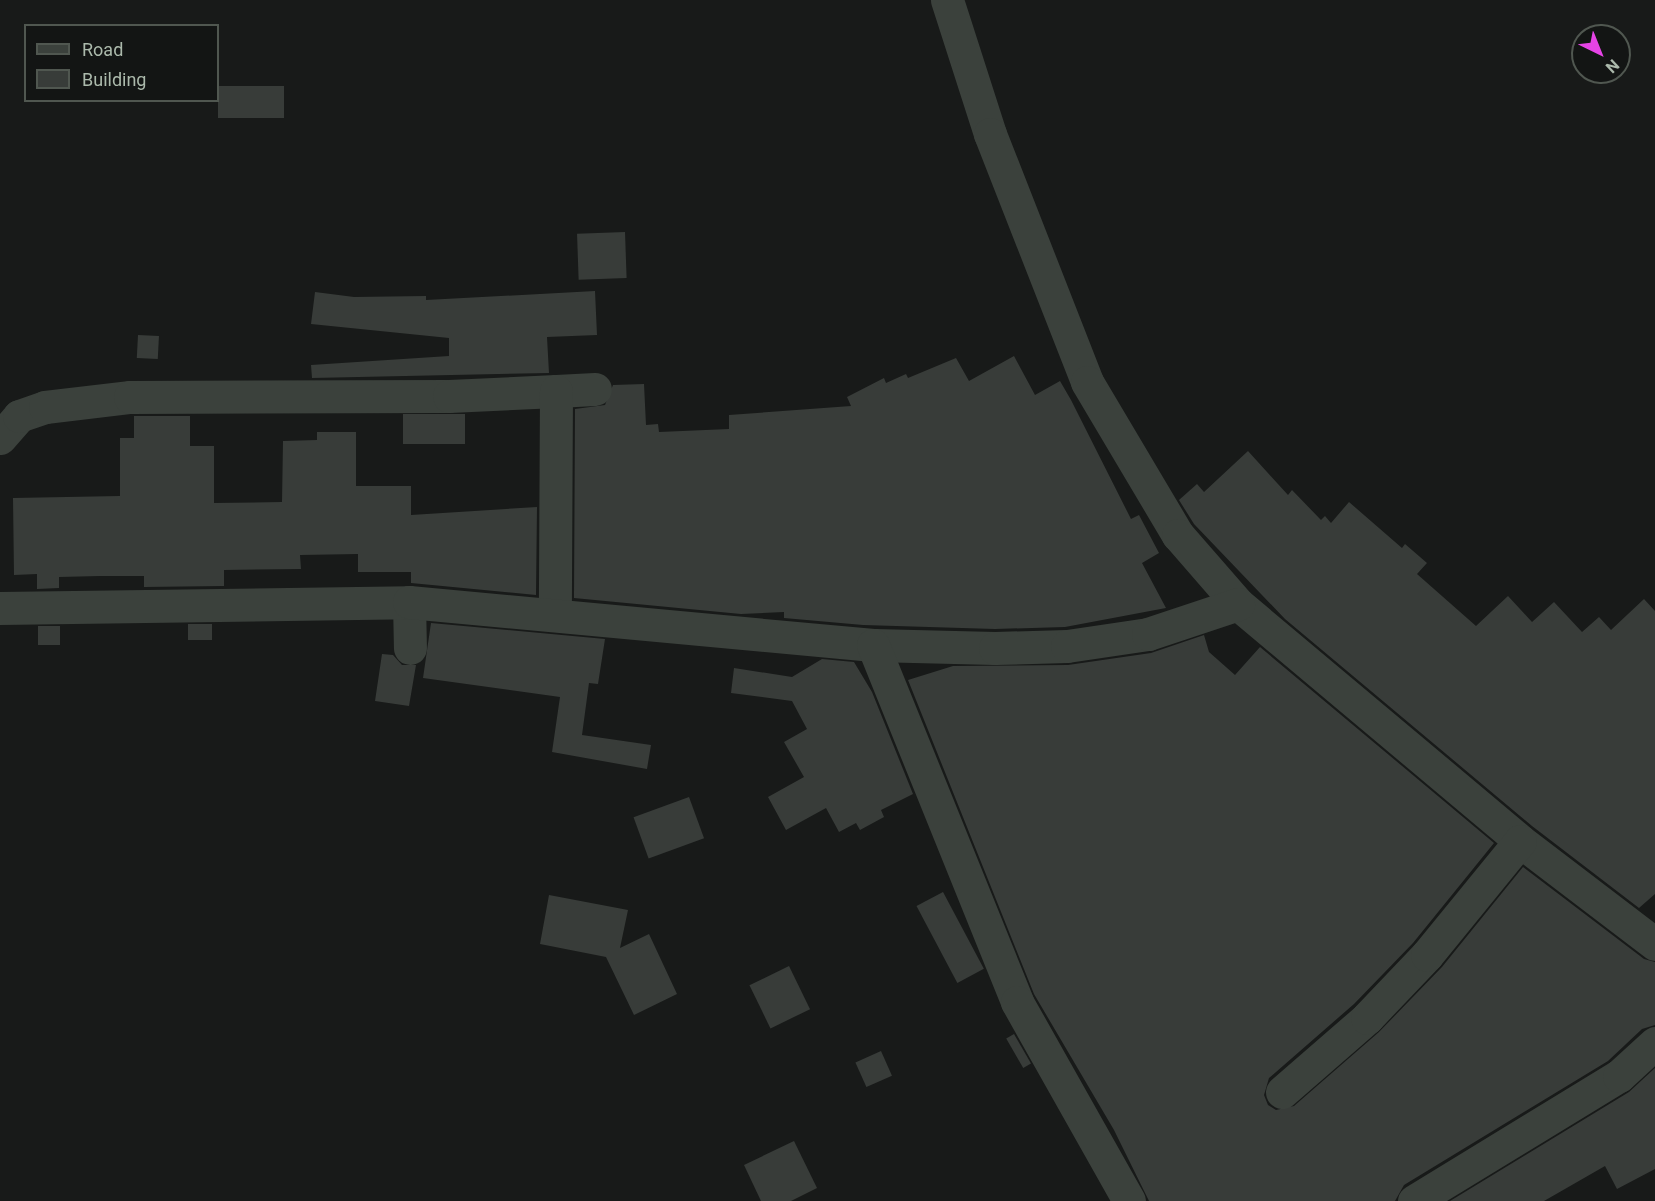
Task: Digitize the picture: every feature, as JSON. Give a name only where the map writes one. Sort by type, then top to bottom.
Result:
[{"type":"street","points":[[946,0],[990,134],[1087,382],[1178,535],[1238,604],[1520,841],[1651,934]]},
{"type":"street","points":[[0,438],[19,416],[45,407],[130,397],[448,396],[595,388]]},
{"type":"street","points":[[555,612],[556,391]]},
{"type":"street","points":[[0,608],[409,602],[555,612],[873,645],[1067,646],[1148,634],[1238,604]]},
{"type":"street","points":[[409,602],[410,648]]},
{"type":"street","points":[[873,645],[1017,1002],[1129,1201]]},
{"type":"street","points":[[1282,1092],[1367,1018],[1427,956],[1520,841]]},
{"type":"street","points":[[1414,1201],[1619,1076],[1655,1043]]},
{"type":"building","points":[[219,86],[284,86],[284,118],[218,118]]},
{"type":"building","points":[[625,232],[627,278],[579,280],[577,234]]},
{"type":"building","points":[[595,291],[597,335],[547,337],[549,373],[312,378],[311,365],[449,356],[449,338],[311,324],[315,292],[354,297],[426,296],[426,300]]},
{"type":"building","points":[[138,335],[159,336],[158,359],[137,358]]},
{"type":"building","points":[[1014,356],[1035,395],[1060,381],[1131,519],[1139,515],[1159,553],[1142,563],[1166,608],[1065,627],[995,629],[863,625],[784,618],[784,612],[741,614],[574,598],[575,409],[605,405],[613,385],[644,384],[646,425],[658,424],[659,432],[729,429],[729,415],[851,406],[847,397],[884,378],[886,383],[906,374],[908,378],[956,358],[969,381]]},
{"type":"building","points":[[403,414],[465,414],[465,444],[403,444]]},
{"type":"building","points":[[134,416],[190,416],[190,446],[214,446],[214,503],[282,502],[283,441],[317,440],[317,432],[356,432],[356,486],[411,486],[411,515],[537,507],[536,595],[411,583],[411,572],[358,572],[358,554],[300,555],[301,569],[224,570],[224,586],[144,587],[144,576],[100,576],[59,577],[59,588],[37,589],[37,574],[14,575],[13,498],[120,496],[120,438],[134,438]]},
{"type":"building","points":[[1248,451],[1288,495],[1292,490],[1321,520],[1325,516],[1331,523],[1349,502],[1402,548],[1405,544],[1427,563],[1417,574],[1476,626],[1508,596],[1532,622],[1554,602],[1582,632],[1599,617],[1611,630],[1644,599],[1655,611],[1655,894],[1639,908],[1532,826],[1285,619],[1194,524],[1179,500],[1197,484],[1204,492]]},
{"type":"building","points":[[431,623],[605,639],[598,684],[589,683],[582,735],[651,745],[647,769],[552,752],[560,697],[423,678]]},
{"type":"building","points":[[188,624],[212,624],[212,640],[188,640]]},
{"type":"building","points":[[38,626],[60,626],[60,645],[38,645]]},
{"type":"building","points":[[1204,635],[1209,652],[1235,675],[1260,647],[1494,843],[1413,943],[1354,1004],[1269,1078],[1264,1095],[1268,1105],[1276,1110],[1294,1106],[1379,1032],[1442,967],[1523,867],[1644,959],[1655,962],[1655,1025],[1642,1029],[1608,1061],[1404,1185],[1395,1201],[1149,1201],[1114,1130],[1034,994],[908,680],[953,666],[1068,665],[1151,653]]},
{"type":"building","points":[[382,654],[393,655],[402,665],[416,665],[409,706],[375,701]]},
{"type":"building","points":[[822,659],[854,662],[872,692],[913,794],[881,810],[884,817],[860,830],[856,823],[839,832],[826,808],[786,830],[768,797],[804,777],[784,742],[807,729],[792,701],[731,693],[734,668],[792,677]]},
{"type":"building","points":[[689,797],[704,838],[649,859],[634,817]]},
{"type":"building","points":[[943,892],[984,969],[957,983],[917,906]]},
{"type":"building","points":[[549,895],[628,910],[620,948],[649,934],[677,994],[634,1015],[606,957],[540,944]]},
{"type":"building","points":[[789,966],[810,1009],[770,1028],[749,985]]},
{"type":"building","points":[[1014,1034],[1031,1063],[1023,1068],[1006,1038]]},
{"type":"building","points":[[881,1051],[892,1076],[866,1087],[855,1062]]},
{"type":"building","points":[[1655,1068],[1655,1169],[1617,1189],[1605,1166],[1544,1201],[1450,1201],[1629,1092]]},
{"type":"building","points":[[794,1141],[817,1188],[791,1201],[761,1201],[744,1165]]}]
